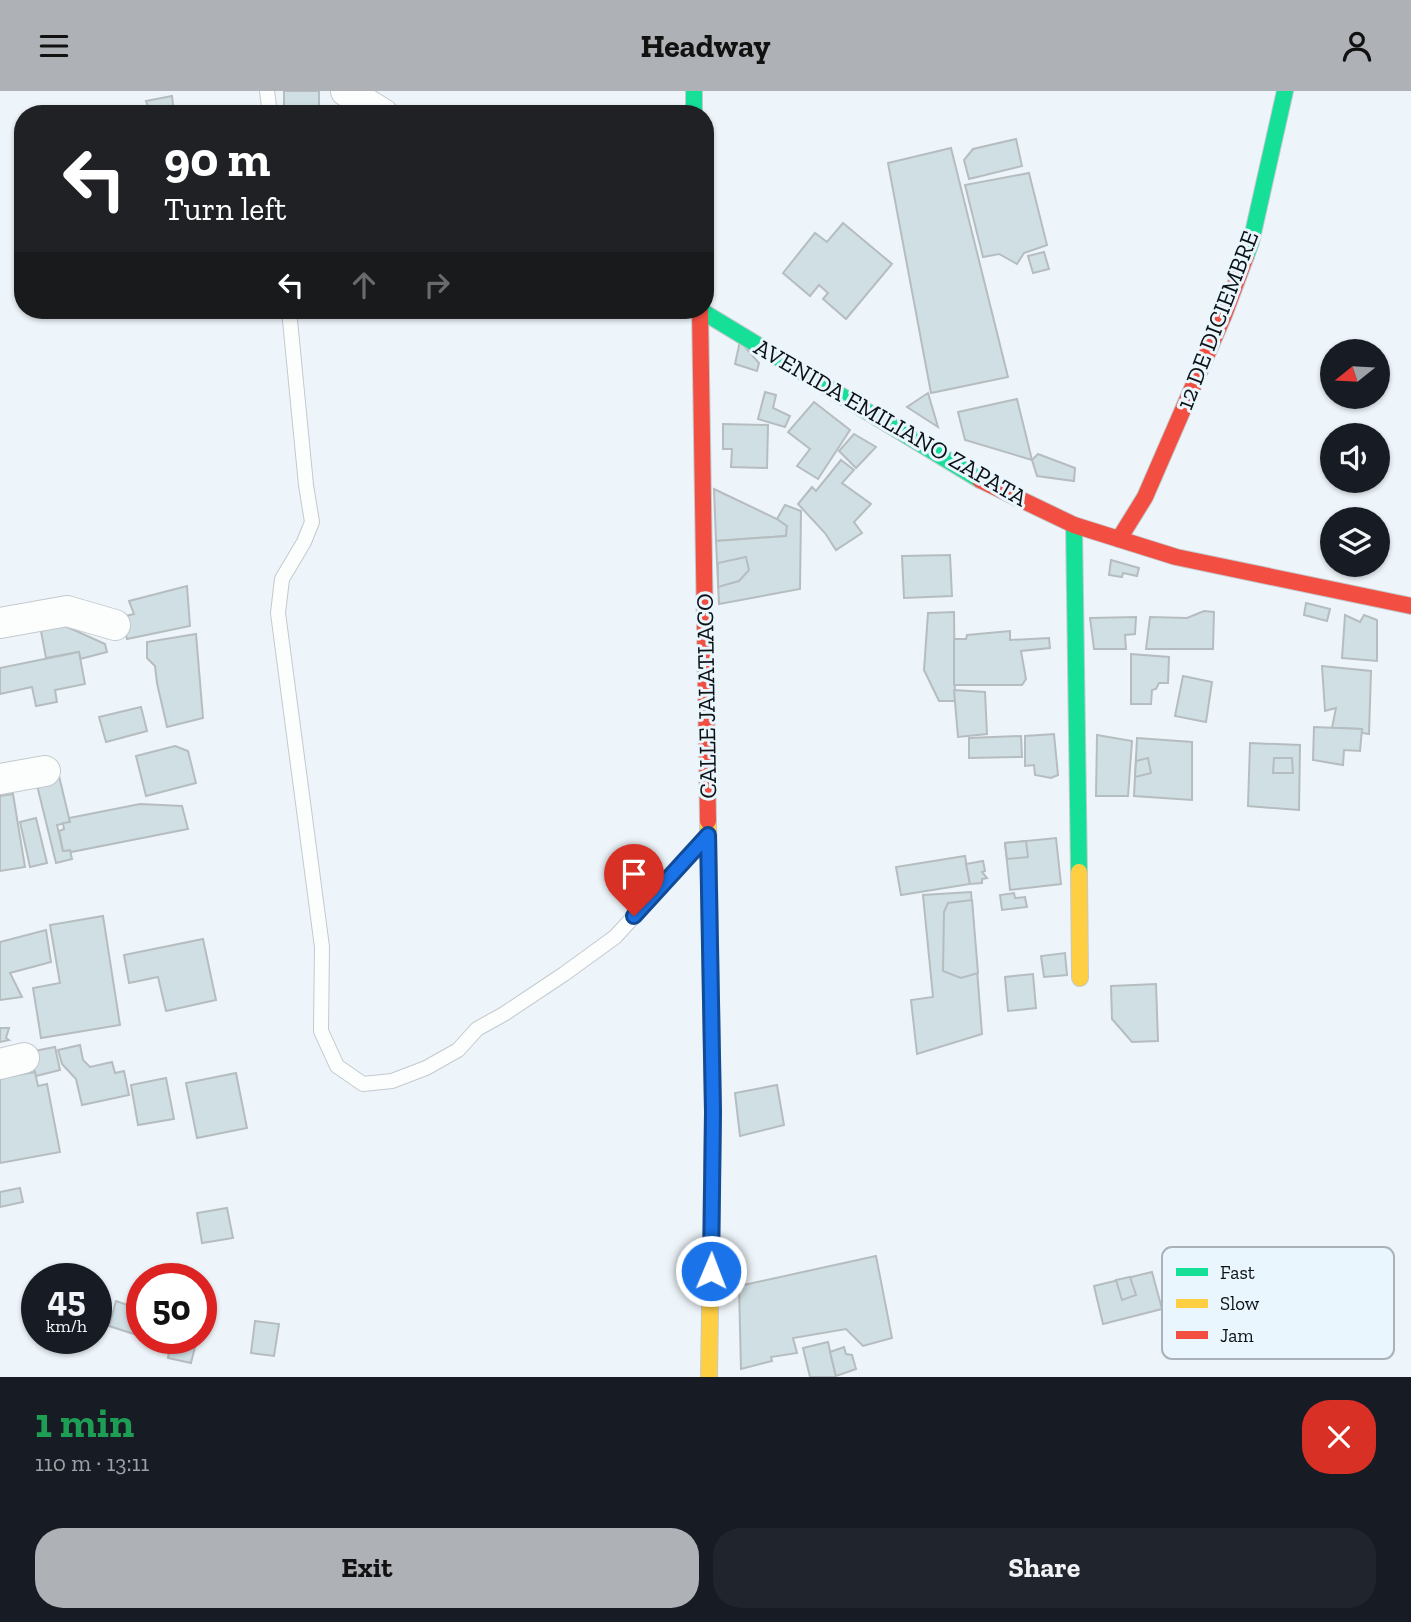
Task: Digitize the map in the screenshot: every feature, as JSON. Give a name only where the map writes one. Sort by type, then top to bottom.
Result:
[{"type":"street","points":[[346,91],[369,105]]},
{"type":"street","name":"12 DE DICIEMBRE","points":[[1119,539],[1145,496],[1238,279],[1251,241],[1285,91]]},
{"type":"street","name":"AVENIDA EMILIANO ZAPATA","points":[[714,318],[982,481],[1074,524],[1177,557],[1411,606]]},
{"type":"street","name":"CALLE JALATLACO","points":[[700,319],[713,1112],[709,1377]]},
{"type":"street","points":[[1074,524],[1080,978]]},
{"type":"street","points":[[0,623],[67,611],[115,625]]},
{"type":"street","points":[[0,779],[44,771]]},
{"type":"lane","points":[[290,319],[312,521],[304,542],[282,579],[278,613],[322,947],[321,1031],[337,1066],[363,1084],[392,1081],[426,1068],[458,1050],[477,1029],[504,1014],[615,937],[708,835]]},
{"type":"building","points":[[284,91],[319,91],[319,105],[284,105]]},
{"type":"building","points":[[172,96],[173,105],[147,105],[146,101]]},
{"type":"building","points":[[1016,139],[1022,166],[969,179],[964,160],[973,149]]},
{"type":"building","points":[[951,148],[1008,377],[931,393],[888,163]]},
{"type":"building","points":[[1029,173],[1047,245],[1024,253],[1017,264],[999,254],[983,257],[965,185]]},
{"type":"building","points":[[843,223],[892,264],[846,319],[823,299],[828,293],[819,285],[810,296],[783,273],[815,233],[827,242]]},
{"type":"building","points":[[1044,252],[1049,269],[1033,273],[1028,256]]},
{"type":"building","points":[[740,341],[759,363],[757,371],[735,364]]},
{"type":"building","points":[[765,392],[776,395],[773,408],[790,416],[785,427],[758,419]]},
{"type":"building","points":[[928,393],[938,427],[907,407]]},
{"type":"building","points":[[1017,399],[1032,460],[965,440],[958,412]]},
{"type":"building","points":[[814,402],[850,430],[818,479],[797,466],[810,449],[788,432]]},
{"type":"building","points":[[723,424],[768,425],[767,468],[731,467],[732,449],[723,449]]},
{"type":"building","points":[[854,434],[876,447],[856,468],[839,451]]},
{"type":"building","points":[[1038,454],[1075,468],[1074,481],[1037,476],[1032,460]]},
{"type":"building","points":[[841,460],[854,470],[842,483],[871,504],[854,522],[862,533],[836,550],[825,533],[798,504],[812,487],[816,491]]},
{"type":"building","points":[[714,489],[777,519],[787,526],[786,536],[716,541]]},
{"type":"building","points":[[785,505],[801,511],[800,589],[719,604],[716,541],[786,536],[787,526],[777,519]]},
{"type":"building","points":[[950,555],[952,596],[904,598],[902,556]]},
{"type":"building","points":[[746,557],[749,570],[739,581],[718,587],[718,563]]},
{"type":"building","points":[[1111,560],[1139,568],[1137,576],[1123,573],[1122,577],[1109,575]]},
{"type":"building","points":[[187,586],[190,626],[127,639],[121,617],[134,614],[129,601]]},
{"type":"building","points":[[1306,603],[1330,609],[1327,621],[1304,615]]},
{"type":"building","points":[[1204,611],[1214,612],[1213,649],[1146,649],[1150,617],[1187,618]]},
{"type":"building","points":[[954,612],[955,701],[939,701],[924,670],[928,613]]},
{"type":"building","points":[[1345,615],[1360,622],[1364,615],[1377,620],[1377,661],[1342,658]]},
{"type":"building","points":[[1136,617],[1135,634],[1125,635],[1126,649],[1094,649],[1090,618]]},
{"type":"building","points":[[63,625],[105,644],[107,652],[80,659],[79,652],[46,658],[41,631]]},
{"type":"building","points":[[1010,631],[1010,640],[1049,638],[1050,648],[1021,651],[1026,679],[1022,685],[954,685],[954,639],[966,639],[967,635]]},
{"type":"building","points":[[196,634],[203,718],[167,727],[155,666],[147,658],[147,642]]},
{"type":"building","points":[[79,652],[85,684],[55,690],[57,702],[36,706],[32,687],[0,694],[0,668]]},
{"type":"building","points":[[1131,654],[1169,657],[1168,683],[1159,683],[1156,689],[1152,690],[1151,704],[1131,704]]},
{"type":"building","points":[[1322,666],[1371,671],[1369,734],[1362,733],[1362,729],[1332,728],[1336,708],[1325,711]]},
{"type":"building","points":[[1183,676],[1212,682],[1206,722],[1175,716]]},
{"type":"building","points":[[954,690],[985,692],[987,734],[958,737]]},
{"type":"building","points":[[141,707],[147,731],[106,742],[99,717]]},
{"type":"building","points":[[1314,727],[1362,729],[1360,751],[1344,750],[1343,765],[1313,760]]},
{"type":"building","points":[[1054,734],[1058,775],[1051,778],[1035,775],[1034,765],[1025,766],[1025,736]]},
{"type":"building","points":[[1097,735],[1132,741],[1128,796],[1096,796]]},
{"type":"building","points":[[1021,736],[1022,757],[969,758],[969,738]]},
{"type":"building","points":[[1137,738],[1192,742],[1192,800],[1134,796]]},
{"type":"building","points":[[1250,743],[1300,745],[1299,810],[1248,806]]},
{"type":"building","points":[[175,746],[188,751],[196,783],[146,796],[136,756]]},
{"type":"building","points":[[1148,758],[1151,773],[1135,777],[1136,761]]},
{"type":"building","points":[[1274,758],[1292,758],[1293,773],[1273,773]]},
{"type":"building","points":[[59,776],[70,822],[57,825],[63,851],[70,850],[72,859],[56,863],[36,781]]},
{"type":"building","points":[[13,794],[25,867],[0,871],[0,796]]},
{"type":"building","points":[[140,804],[182,806],[188,829],[71,852],[63,851],[59,831],[64,829],[63,823],[70,822],[69,818]]},
{"type":"building","points":[[36,818],[47,863],[30,867],[20,822]]},
{"type":"building","points":[[1056,838],[1061,884],[1010,890],[1005,843]]},
{"type":"building","points":[[1026,841],[1028,857],[1007,859],[1005,843]]},
{"type":"building","points":[[965,856],[970,884],[901,895],[896,867]]},
{"type":"building","points":[[983,861],[985,871],[982,872],[987,878],[982,879],[982,883],[970,884],[966,864]]},
{"type":"building","points":[[971,892],[982,1034],[917,1054],[911,1000],[933,997],[923,895]]},
{"type":"building","points":[[1014,893],[1015,898],[1025,897],[1027,907],[1002,910],[1000,895]]},
{"type":"building","points":[[972,900],[978,973],[961,978],[943,971],[944,912],[948,903]]},
{"type":"building","points":[[103,916],[120,1025],[41,1038],[33,988],[60,983],[50,925]]},
{"type":"building","points":[[46,930],[51,962],[10,973],[22,997],[0,1000],[0,942]]},
{"type":"building","points":[[203,939],[216,1000],[166,1011],[158,977],[129,983],[124,955]]},
{"type":"building","points":[[1065,953],[1067,975],[1044,977],[1041,956]]},
{"type":"building","points":[[1033,974],[1036,1008],[1008,1011],[1005,977]]},
{"type":"building","points":[[1156,984],[1158,1041],[1132,1042],[1112,1019],[1111,986]]},
{"type":"building","points":[[0,1028],[9,1028],[6,1038],[9,1040],[0,1042]]},
{"type":"building","points":[[80,1045],[83,1060],[90,1067],[112,1062],[115,1073],[124,1071],[129,1095],[82,1105],[76,1079],[62,1064],[58,1050]]},
{"type":"building","points":[[55,1047],[60,1070],[36,1076],[29,1052]]},
{"type":"building","points":[[35,1072],[38,1086],[47,1084],[60,1152],[0,1163],[0,1078]]},
{"type":"building","points":[[236,1073],[247,1128],[197,1138],[186,1083]]},
{"type":"building","points":[[166,1078],[174,1119],[138,1125],[131,1085]]},
{"type":"building","points":[[777,1085],[784,1125],[740,1136],[735,1093]]},
{"type":"building","points":[[20,1188],[23,1202],[0,1207],[0,1192]]},
{"type":"building","points":[[227,1208],[233,1238],[202,1243],[197,1213]]},
{"type":"building","points":[[876,1256],[892,1338],[863,1346],[846,1329],[793,1338],[797,1353],[771,1357],[772,1361],[741,1369],[739,1286]]},
{"type":"building","points":[[1152,1272],[1162,1309],[1103,1324],[1094,1286]]},
{"type":"building","points":[[1130,1277],[1136,1295],[1122,1300],[1116,1280]]},
{"type":"building","points":[[116,1301],[126,1304],[126,1331],[112,1327]]},
{"type":"building","points":[[255,1321],[279,1324],[274,1356],[251,1353]]},
{"type":"building","points":[[828,1342],[836,1377],[810,1377],[803,1348]]},
{"type":"building","points":[[844,1347],[846,1354],[852,1355],[856,1369],[836,1376],[830,1352]]},
{"type":"building","points":[[169,1354],[193,1354],[191,1363],[168,1358]]},
{"type":"traffic: fast","points":[[694,91],[694,105]]},
{"type":"traffic: fast","points":[[1246,256],[1285,91]]},
{"type":"traffic: fast","points":[[714,318],[980,480]]},
{"type":"traffic: fast","points":[[1074,525],[1079,872]]},
{"type":"traffic: slow","points":[[708,821],[713,1112],[709,1377]]},
{"type":"traffic: slow","points":[[1079,872],[1080,978]]},
{"type":"traffic: jam","points":[[1119,539],[1145,497],[1224,315],[1246,256]]},
{"type":"traffic: jam","points":[[700,319],[708,821]]},
{"type":"traffic: jam","points":[[980,480],[1074,525],[1176,557],[1411,606]]},
{"type":"route","points":[[634,916],[708,835],[713,1112],[711,1271]]}]
